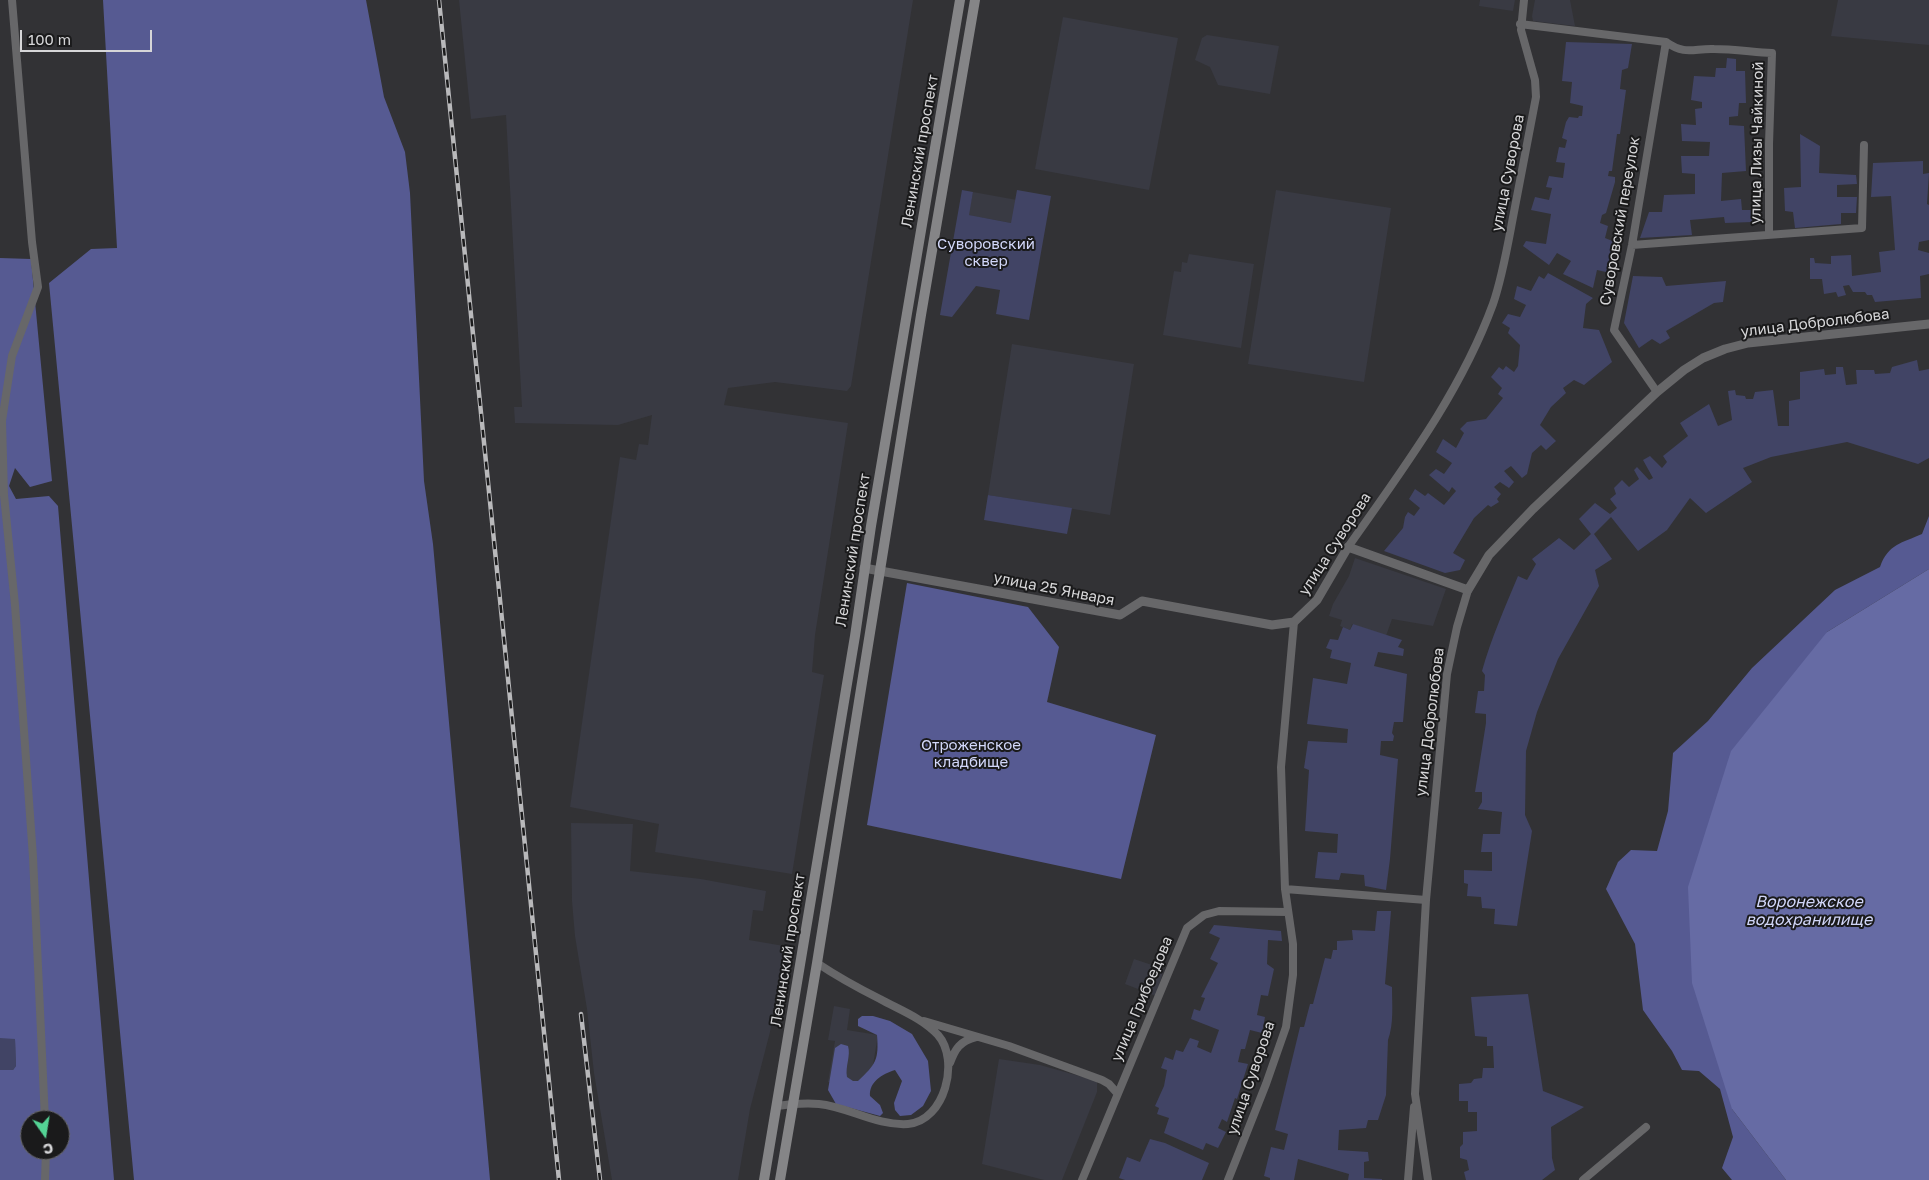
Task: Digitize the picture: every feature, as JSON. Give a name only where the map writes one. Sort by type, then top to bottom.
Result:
[{"type":"main road","name":"Ленинский проспект","points":[[764,1180],[854,646],[864,568],[960,0]]},
{"type":"main road","name":"Ленинский проспект","points":[[780,1180],[817,963],[919,324],[975,0]]},
{"type":"main road","points":[[806,930],[810,940],[807,960],[817,963]]},
{"type":"street","points":[[12,0],[32,242],[38,287],[12,356],[2,430],[4,495],[15,605],[33,857],[45,1110]]},
{"type":"street","name":"улица Суворова","points":[[1228,1180],[1266,1084],[1286,1027],[1292,975],[1293,944],[1286,889],[1281,767],[1294,622],[1317,600],[1348,547],[1417,448],[1464,370],[1493,303],[1508,246],[1536,97],[1535,80],[1520,24],[1524,0]]},
{"type":"street","points":[[1520,24],[1666,42]]},
{"type":"street","name":"улица Лизы Чайкиной","points":[[1666,42],[1677,48],[1691,51],[1711,48],[1772,54],[1769,135],[1769,234]]},
{"type":"street","name":"Суворовский переулок","points":[[1657,392],[1614,330],[1632,245],[1666,42]]},
{"type":"street","points":[[1632,245],[1862,228],[1864,145]]},
{"type":"street","name":"улица Добролюбова","points":[[1428,1180],[1415,1094],[1426,900],[1447,674],[1457,627],[1468,590],[1490,555],[1527,516],[1657,392],[1684,370],[1703,358],[1725,349],[1748,344],[1929,324]]},
{"type":"street","points":[[1348,547],[1468,590]]},
{"type":"street","name":"улица 25 Января","points":[[864,568],[1120,616],[1142,601],[1272,625],[1294,622]]},
{"type":"street","points":[[1286,889],[1426,900]]},
{"type":"street","name":"улица Грибоедова","points":[[1082,1180],[1188,928],[1204,915],[1219,910],[1288,912]]},
{"type":"street","points":[[817,963],[839,977],[923,1021],[1009,1046],[1102,1080],[1109,1084],[1117,1093]]},
{"type":"street","points":[[777,1106],[820,1104],[882,1122],[896,1124],[914,1123],[926,1117],[935,1108],[946,1082],[948,1056],[939,1036],[923,1021]]},
{"type":"street","points":[[948,1066],[955,1050],[961,1043],[976,1037]]},
{"type":"street","points":[[1408,1180],[1415,1094]]},
{"type":"street","points":[[1583,1180],[1646,1127]]},
{"type":"street","points":[[45,1180],[47,1160]]},
{"type":"shaded area","points":[[459,0],[913,0],[851,386],[847,391],[775,382],[728,388],[724,405],[848,423],[815,635],[812,672],[824,675],[792,874],[655,852],[659,824],[570,807],[620,457],[636,460],[639,444],[648,445],[652,415],[618,425],[515,423],[514,407],[522,407],[506,115],[471,119]]},
{"type":"shaded area","points":[[1480,0],[1515,0],[1513,11],[1479,6]]},
{"type":"shaded area","points":[[1535,0],[1570,0],[1575,26],[1533,21]]},
{"type":"shaded area","points":[[1838,0],[1929,0],[1929,45],[1831,36]]},
{"type":"shaded area","points":[[1063,17],[1178,38],[1149,190],[1035,169]]},
{"type":"shaded area","points":[[1207,35],[1279,46],[1270,94],[1218,85],[1210,67],[1195,60],[1202,38]]},
{"type":"shaded area","points":[[1276,190],[1391,208],[1364,382],[1248,364]]},
{"type":"shaded area","points":[[973,192],[1028,202],[999,298],[1011,223],[968,215]]},
{"type":"shaded area","points":[[1189,254],[1254,264],[1241,348],[1163,335],[1174,271],[1181,272],[1182,262],[1187,263]]},
{"type":"shaded area","points":[[1012,344],[1134,364],[1110,515],[988,495]]},
{"type":"shaded area","points":[[1355,558],[1446,589],[1433,626],[1392,619],[1386,636],[1352,624],[1350,630],[1340,626],[1342,620],[1329,616],[1333,604],[1349,576]]},
{"type":"shaded area","points":[[571,823],[633,824],[630,871],[701,879],[766,891],[763,911],[753,910],[749,940],[784,946],[770,1032],[750,1109],[738,1180],[612,1180],[594,1073],[587,1009],[575,936],[572,901]]},
{"type":"shaded area","points":[[1134,959],[1164,969],[1156,996],[1125,984]]},
{"type":"shaded area","points":[[834,1006],[850,1009],[847,1030],[878,1035],[869,1089],[828,1082],[835,1041],[828,1040]]},
{"type":"shaded area","points":[[999,1059],[1040,1065],[1097,1081],[1097,1092],[1062,1180],[1044,1180],[982,1164]]},
{"type":"green space","points":[[103,0],[366,0],[384,97],[405,152],[410,193],[424,481],[433,544],[490,1180],[134,1180],[49,283],[91,249],[117,248]]},
{"type":"green space","points":[[1566,42],[1632,44],[1628,68],[1622,70],[1620,89],[1626,90],[1620,134],[1617,134],[1612,171],[1609,171],[1608,176],[1615,177],[1615,182],[1606,213],[1602,215],[1600,223],[1608,226],[1605,238],[1615,242],[1606,272],[1597,270],[1593,288],[1563,274],[1571,261],[1557,253],[1549,265],[1523,246],[1526,241],[1546,244],[1551,214],[1531,210],[1535,197],[1549,200],[1552,188],[1546,187],[1549,176],[1563,178],[1565,163],[1556,162],[1559,147],[1565,148],[1567,140],[1562,138],[1566,122],[1569,117],[1578,118],[1582,116],[1583,106],[1570,103],[1572,82],[1562,81]]},
{"type":"green space","points":[[1727,58],[1736,59],[1736,71],[1745,71],[1746,103],[1739,103],[1738,116],[1729,117],[1729,125],[1744,126],[1746,171],[1722,173],[1721,201],[1741,199],[1742,210],[1752,210],[1752,222],[1725,223],[1724,217],[1690,220],[1692,235],[1640,238],[1649,212],[1662,212],[1664,195],[1695,194],[1695,174],[1682,173],[1681,156],[1709,156],[1710,142],[1682,141],[1681,124],[1696,125],[1695,109],[1702,108],[1702,102],[1691,100],[1694,76],[1715,77],[1716,68],[1726,68]]},
{"type":"green space","points":[[1800,134],[1820,146],[1819,173],[1856,175],[1857,184],[1837,185],[1837,197],[1857,197],[1856,213],[1841,213],[1841,224],[1795,228],[1793,212],[1785,211],[1784,188],[1801,187]]},
{"type":"green space","points":[[1923,161],[1923,174],[1929,173],[1927,204],[1929,205],[1929,240],[1919,242],[1918,250],[1929,253],[1929,274],[1920,276],[1921,298],[1875,302],[1872,295],[1867,295],[1865,292],[1853,292],[1849,285],[1843,286],[1846,295],[1838,297],[1836,292],[1824,294],[1822,279],[1810,279],[1810,258],[1814,258],[1815,263],[1831,264],[1831,256],[1851,255],[1852,276],[1881,272],[1879,252],[1895,250],[1891,196],[1871,197],[1873,163]]},
{"type":"green space","name":"Суворовский сквер","points":[[962,190],[973,192],[969,215],[1011,223],[1017,190],[1051,196],[1029,320],[996,314],[1000,290],[976,286],[952,317],[940,315]]},
{"type":"green space","points":[[0,258],[31,259],[52,481],[30,487],[15,468],[9,486],[16,499],[49,496],[58,506],[114,1180],[0,1180],[0,1070],[13,1070],[16,1066],[15,1039],[0,1038]]},
{"type":"green space","points":[[1548,273],[1593,298],[1586,304],[1583,328],[1599,330],[1612,362],[1584,385],[1574,380],[1563,388],[1566,393],[1551,407],[1540,425],[1556,441],[1546,450],[1541,445],[1532,453],[1527,474],[1522,478],[1511,466],[1504,471],[1514,482],[1509,488],[1500,482],[1494,487],[1501,494],[1497,499],[1499,502],[1491,507],[1488,505],[1474,518],[1453,553],[1465,560],[1460,570],[1445,573],[1384,551],[1403,528],[1408,512],[1414,516],[1420,508],[1409,499],[1415,489],[1425,496],[1428,493],[1444,505],[1456,491],[1452,487],[1449,492],[1429,475],[1436,469],[1444,474],[1452,463],[1436,452],[1443,439],[1456,448],[1464,433],[1460,429],[1467,422],[1486,419],[1503,398],[1498,394],[1502,388],[1491,377],[1499,367],[1503,370],[1506,366],[1514,372],[1518,366],[1520,345],[1508,333],[1510,328],[1502,323],[1508,314],[1520,317],[1526,305],[1514,299],[1517,286],[1531,291],[1539,276],[1544,279]]},
{"type":"green space","points":[[1633,276],[1662,277],[1666,286],[1726,281],[1723,302],[1714,303],[1666,331],[1670,338],[1660,344],[1652,339],[1639,348],[1624,323]]},
{"type":"green space","points":[[1917,360],[1919,371],[1929,369],[1929,458],[1918,464],[1847,442],[1771,457],[1743,468],[1752,482],[1706,513],[1690,498],[1667,530],[1638,551],[1611,517],[1594,534],[1612,559],[1595,570],[1599,586],[1558,659],[1537,712],[1526,751],[1525,815],[1532,831],[1517,926],[1494,924],[1495,909],[1482,908],[1481,897],[1467,896],[1468,884],[1464,883],[1464,870],[1492,871],[1492,852],[1481,852],[1483,834],[1500,834],[1502,812],[1478,809],[1482,802],[1482,792],[1475,792],[1486,714],[1475,713],[1478,691],[1484,691],[1485,675],[1482,671],[1498,623],[1518,576],[1527,580],[1536,564],[1532,559],[1559,538],[1574,550],[1591,534],[1579,519],[1595,503],[1610,514],[1617,508],[1610,499],[1616,494],[1614,488],[1622,480],[1629,487],[1639,479],[1634,470],[1637,467],[1649,480],[1653,478],[1643,460],[1650,456],[1662,468],[1667,462],[1663,456],[1688,436],[1680,423],[1709,404],[1718,426],[1732,420],[1728,391],[1735,390],[1736,395],[1745,396],[1746,399],[1753,399],[1755,392],[1773,390],[1778,426],[1789,426],[1789,401],[1800,399],[1800,372],[1824,369],[1825,375],[1836,374],[1836,367],[1843,367],[1846,385],[1857,384],[1856,370],[1874,370],[1875,374],[1890,373],[1892,367]]},
{"type":"green space","points":[[988,495],[1072,508],[1067,534],[984,520]]},
{"type":"green space","points":[[1929,516],[1929,569],[1827,632],[1732,1109],[1786,1180],[1732,1180],[1722,1168],[1733,1137],[1720,1089],[1699,1071],[1682,1070],[1672,1051],[1643,1010],[1635,944],[1606,889],[1618,862],[1631,850],[1657,851],[1668,811],[1673,753],[1708,721],[1752,668],[1835,590],[1880,567],[1887,553],[1896,545],[1922,534]]},
{"type":"green space","name":"Отроженское кладбище","points":[[907,583],[1028,607],[1059,647],[1047,702],[1156,735],[1121,879],[867,825]]},
{"type":"green space","points":[[1353,624],[1402,640],[1398,647],[1404,649],[1403,656],[1378,652],[1374,666],[1407,674],[1403,722],[1394,722],[1393,741],[1381,741],[1380,755],[1398,759],[1386,890],[1365,886],[1364,875],[1341,873],[1339,880],[1315,878],[1318,852],[1337,853],[1338,834],[1305,831],[1309,770],[1304,768],[1308,741],[1347,743],[1348,729],[1307,724],[1313,678],[1347,684],[1351,663],[1330,658],[1332,650],[1326,648],[1330,639],[1338,640],[1343,627],[1350,630]]},
{"type":"green space","points":[[1377,911],[1391,911],[1385,984],[1392,987],[1386,1095],[1378,1120],[1368,1120],[1366,1128],[1339,1130],[1338,1150],[1368,1152],[1369,1161],[1364,1162],[1364,1178],[1382,1180],[1348,1180],[1349,1174],[1298,1159],[1294,1180],[1270,1180],[1270,1178],[1264,1176],[1271,1147],[1284,1150],[1288,1134],[1275,1130],[1300,1027],[1304,1027],[1310,1004],[1313,1004],[1325,958],[1331,959],[1333,950],[1337,950],[1337,941],[1353,940],[1352,930],[1375,931]]},
{"type":"green space","points":[[1214,925],[1281,931],[1282,941],[1268,940],[1267,964],[1274,969],[1268,996],[1261,995],[1257,1015],[1265,1017],[1262,1033],[1250,1030],[1245,1049],[1241,1049],[1238,1062],[1248,1064],[1237,1099],[1235,1098],[1227,1122],[1222,1119],[1218,1128],[1226,1132],[1218,1148],[1206,1143],[1203,1150],[1164,1133],[1169,1118],[1157,1114],[1159,1108],[1155,1106],[1164,1086],[1167,1070],[1161,1068],[1165,1057],[1173,1060],[1176,1050],[1183,1052],[1190,1038],[1199,1041],[1197,1047],[1211,1053],[1219,1030],[1191,1019],[1194,1009],[1200,1011],[1205,998],[1201,997],[1218,963],[1210,959],[1220,938],[1209,933]]},
{"type":"green space","points":[[1528,994],[1543,1091],[1584,1107],[1551,1127],[1552,1158],[1555,1170],[1542,1180],[1466,1180],[1464,1172],[1469,1170],[1467,1160],[1460,1158],[1460,1147],[1463,1144],[1463,1132],[1477,1131],[1477,1112],[1468,1112],[1468,1101],[1459,1101],[1459,1084],[1471,1083],[1474,1079],[1482,1078],[1483,1068],[1494,1068],[1493,1046],[1487,1046],[1487,1037],[1475,1036],[1471,997]]},
{"type":"green space","points":[[862,1016],[873,1016],[890,1021],[912,1034],[928,1061],[931,1091],[923,1106],[911,1115],[900,1116],[895,1110],[894,1103],[902,1081],[895,1070],[877,1079],[870,1091],[870,1096],[880,1105],[883,1113],[880,1116],[836,1104],[828,1090],[835,1048],[841,1044],[848,1046],[847,1077],[853,1081],[858,1081],[875,1061],[877,1056],[877,1035],[858,1026],[858,1019]]},
{"type":"green space","points":[[11,1037],[15,1039],[16,1066],[13,1070],[0,1070],[0,1038]]},
{"type":"green space","points":[[1150,1139],[1165,1143],[1209,1163],[1202,1180],[1125,1180],[1119,1178],[1127,1157],[1140,1162]]},
{"type":"water","name":"Воронежское водохранилище","points":[[1929,569],[1929,1180],[1786,1180],[1732,1109],[1692,983],[1688,887],[1731,751],[1827,632]]},
{"type":"railway","points":[[439,0],[559,1180]]},
{"type":"railway","points":[[581,1014],[600,1180]]}]
